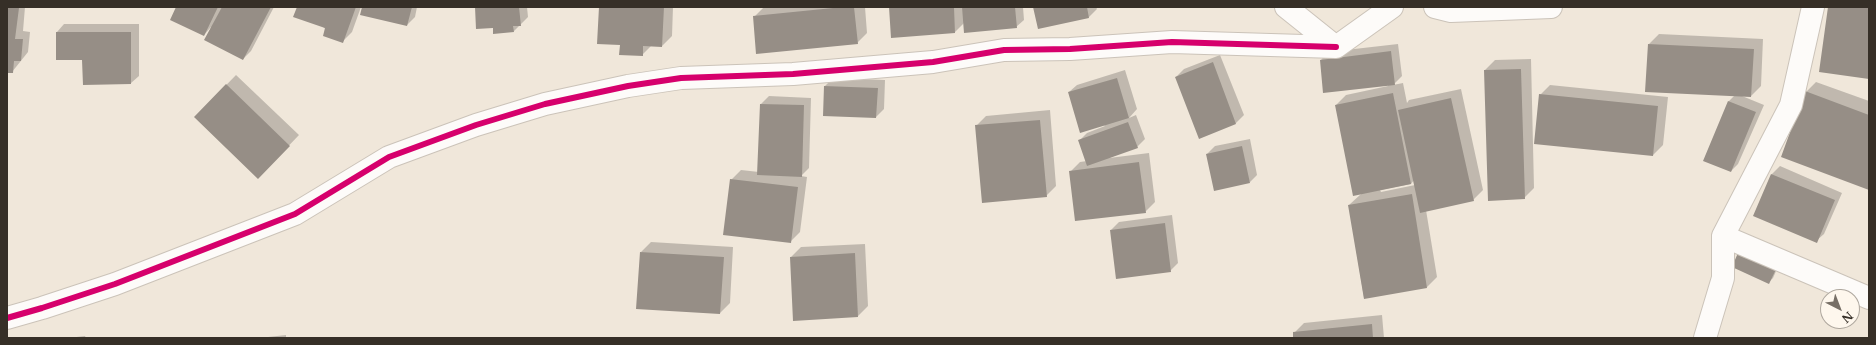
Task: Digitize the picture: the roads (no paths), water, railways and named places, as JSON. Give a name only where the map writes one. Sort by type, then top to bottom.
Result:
[{"type":"street","points":[[1286,7],[1336,47]]},
{"type":"street","points":[[7,318],[115,284],[295,214],[389,157],[476,125],[545,104],[628,86],[681,78],[793,74],[933,62],[1004,50],[1070,49],[1172,42],[1336,47],[1392,7]]},
{"type":"street","points":[[1435,7],[1451,11],[1551,7]]},
{"type":"street","points":[[1706,338],[1722,278],[1723,236],[1791,105],[1813,7]]},
{"type":"street","points":[[1723,236],[1869,298]]}]
